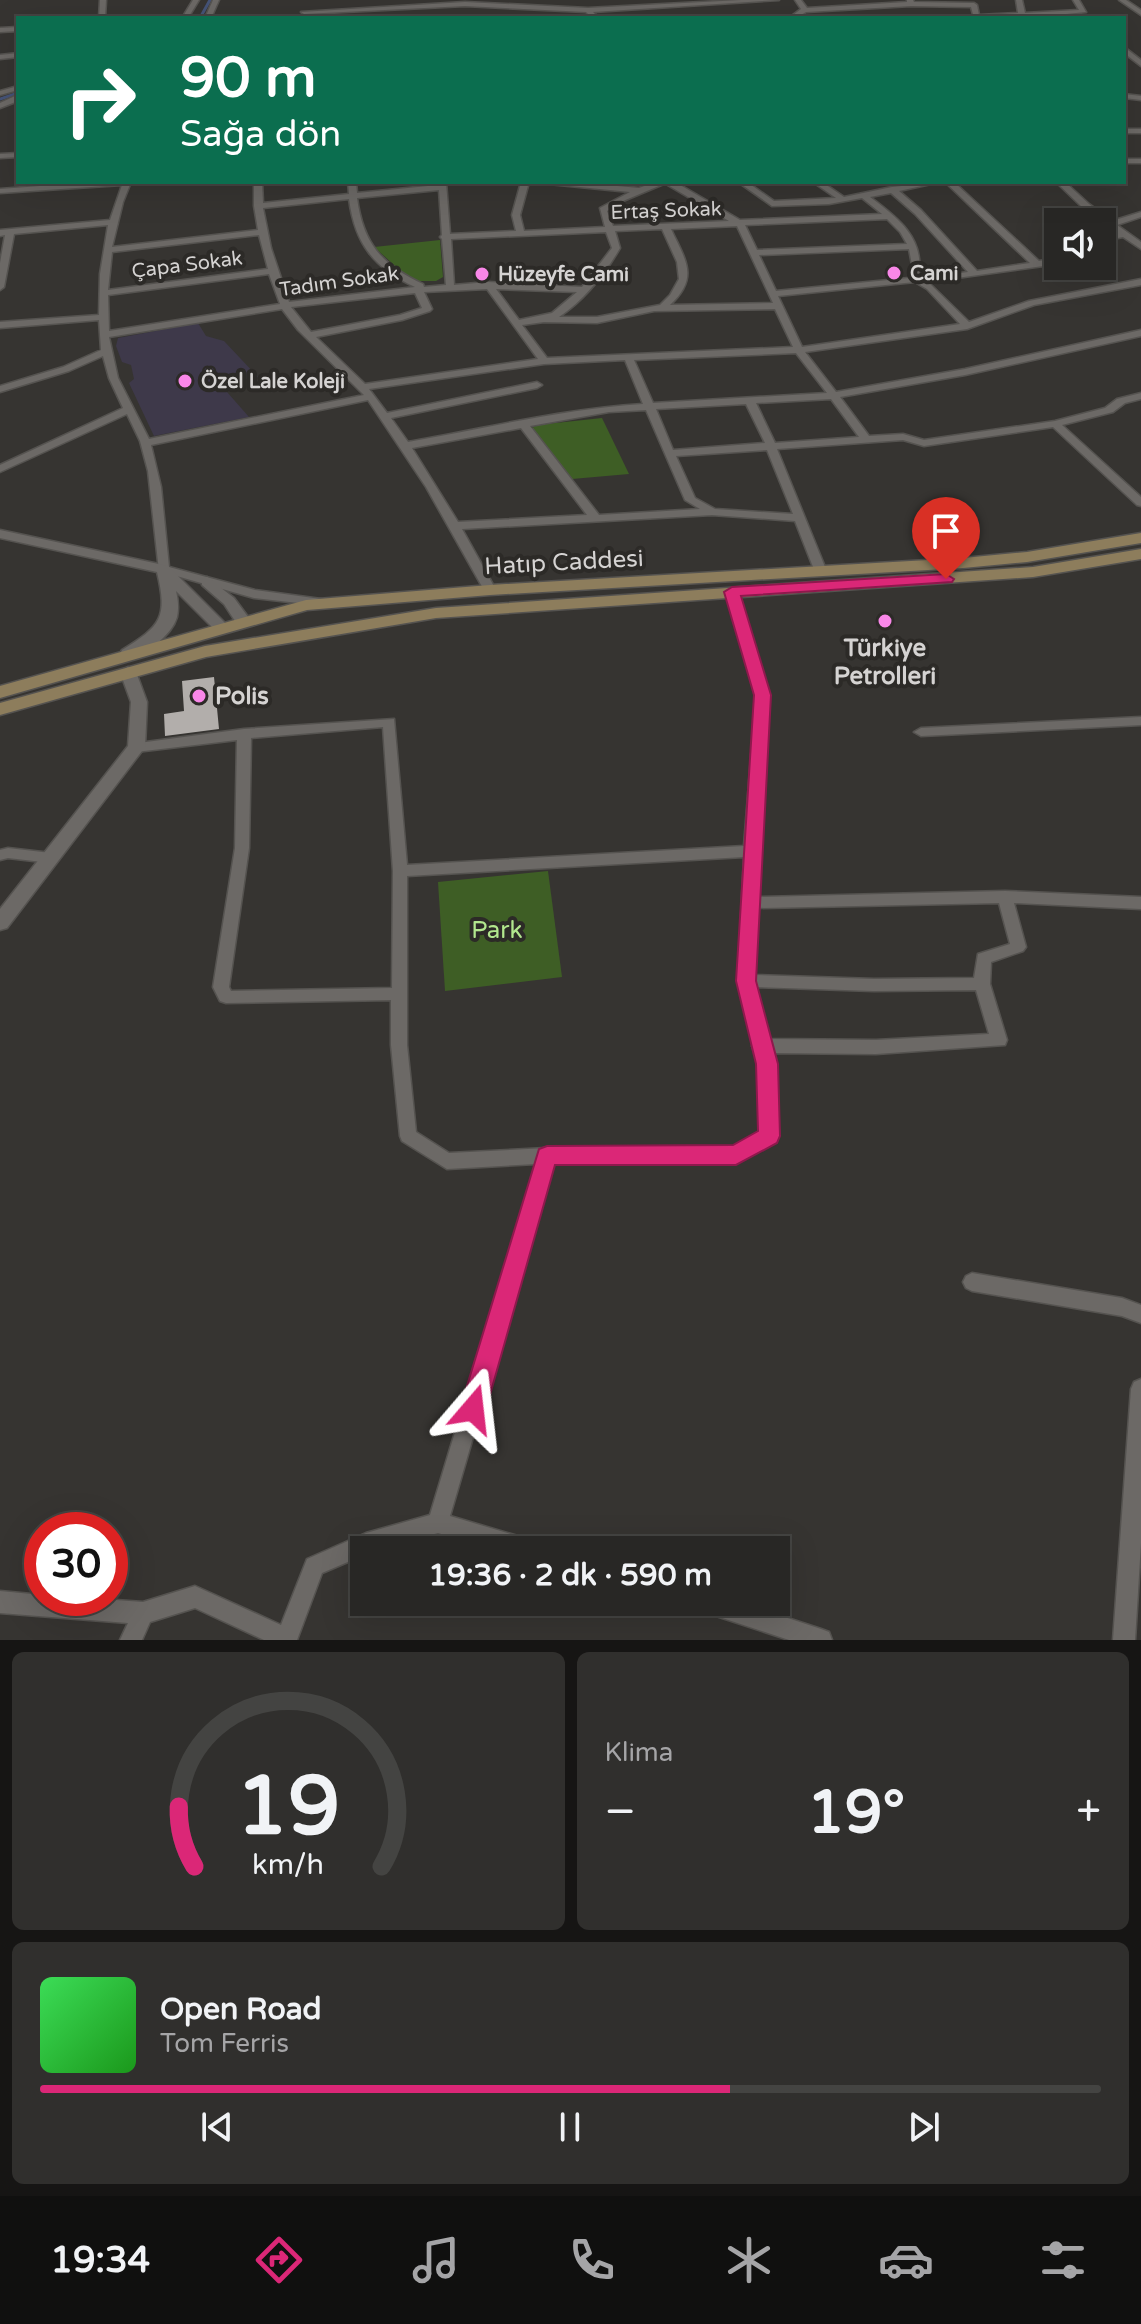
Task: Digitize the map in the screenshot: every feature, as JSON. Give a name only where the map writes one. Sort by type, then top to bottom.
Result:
[{"type":"main road","name":"Hatıp Caddesi","points":[[0,709],[221,627],[329,602],[1027,557],[1141,538]]},
{"type":"main road","name":"Hatıp Caddesi","points":[[0,692],[128,663],[505,606],[1033,572],[1141,554]]},
{"type":"main road","points":[[329,602],[308,614],[310,623],[320,628],[339,629]]},
{"type":"main road","points":[[221,627],[263,642]]},
{"type":"street","points":[[307,0],[303,15],[466,2],[588,10],[776,0]]},
{"type":"street","points":[[798,0],[805,10]]},
{"type":"street","points":[[1019,0],[1023,16],[1083,12]]},
{"type":"street","points":[[1076,0],[1088,16]]},
{"type":"street","points":[[1122,0],[1141,13]]},
{"type":"street","points":[[795,16],[805,10],[911,2],[976,2]]},
{"type":"street","points":[[361,16],[363,8]]},
{"type":"street","points":[[588,10],[594,16]]},
{"type":"street","points":[[1126,51],[1139,67]]},
{"type":"street","points":[[0,191],[99,184]]},
{"type":"street","points":[[0,923],[136,747],[139,702],[128,663],[169,621],[173,602],[163,569],[145,443],[111,371],[104,335],[110,250],[119,199],[126,184]]},
{"type":"street","points":[[258,184],[262,232],[289,314],[363,387],[386,416],[490,590]]},
{"type":"street","points":[[311,335],[427,309],[422,288],[396,277],[367,248],[357,225],[352,184]]},
{"type":"street","points":[[258,206],[442,184],[450,285]]},
{"type":"street","points":[[521,234],[516,215],[524,184]]},
{"type":"street","points":[[572,184],[641,190]]},
{"type":"street","points":[[542,319],[556,314],[608,263],[616,248],[603,210],[657,184]]},
{"type":"street","points":[[672,184],[740,224],[799,350],[867,440]]},
{"type":"street","points":[[745,184],[772,204],[842,199],[923,184]]},
{"type":"street","points":[[820,184],[842,199]]},
{"type":"street","points":[[951,184],[1038,265]]},
{"type":"street","points":[[1062,184],[1092,208]]},
{"type":"street","points":[[892,189],[918,212],[975,274]]},
{"type":"street","points":[[862,194],[908,233],[918,266],[914,278]]},
{"type":"street","points":[[1116,222],[1141,214]]},
{"type":"street","name":"Ertaş Sokak","points":[[444,237],[888,216]]},
{"type":"street","points":[[0,287],[5,232],[115,222]]},
{"type":"street","points":[[662,308],[681,292],[685,280],[684,268],[666,228]]},
{"type":"street","points":[[1116,228],[1141,246]]},
{"type":"street","points":[[110,250],[262,232]]},
{"type":"street","points":[[1116,236],[1125,234]]},
{"type":"street","points":[[754,253],[913,246]]},
{"type":"street","points":[[774,294],[892,284],[914,278],[932,280],[1044,264]]},
{"type":"street","name":"Çapa Sokak","points":[[105,293],[275,271]]},
{"type":"street","points":[[914,278],[930,287],[967,326]]},
{"type":"street","points":[[363,387],[544,361],[799,350],[967,326],[1032,303],[1141,282]]},
{"type":"street","name":"Tadım Sokak","points":[[104,335],[450,285],[523,284],[581,290]]},
{"type":"street","points":[[488,285],[544,361]]},
{"type":"street","points":[[517,323],[542,319],[597,320],[662,308],[780,306]]},
{"type":"street","points":[[0,325],[103,317]]},
{"type":"street","points":[[406,446],[522,423],[650,405],[831,396],[965,372],[1141,333]]},
{"type":"street","points":[[0,389],[66,369],[107,351]]},
{"type":"street","points":[[628,357],[690,500],[713,512]]},
{"type":"street","points":[[386,416],[537,385]]},
{"type":"street","points":[[672,453],[903,437],[924,443],[1055,424],[1109,410],[1121,401],[1141,396]]},
{"type":"street","points":[[145,443],[370,397]]},
{"type":"street","points":[[750,402],[771,446],[821,572]]},
{"type":"street","points":[[0,469],[129,409]]},
{"type":"street","points":[[522,423],[596,519]]},
{"type":"street","points":[[1055,424],[1141,503]]},
{"type":"street","points":[[454,526],[713,512],[799,518]]},
{"type":"street","points":[[0,534],[163,569],[254,594],[329,602]]},
{"type":"street","points":[[163,569],[221,627]]},
{"type":"street","points":[[207,582],[229,601],[243,621]]},
{"type":"street","points":[[136,747],[244,733],[389,722],[400,871],[399,1045],[408,1136],[447,1161],[547,1156],[736,1155],[769,1136],[767,1064],[746,981],[762,695],[732,592]]},
{"type":"street","points":[[921,732],[1141,721]]},
{"type":"street","points":[[244,733],[242,848],[221,987],[226,997],[400,994]]},
{"type":"street","points":[[400,871],[751,851]]},
{"type":"street","points":[[0,855],[8,853],[51,858]]},
{"type":"street","points":[[749,903],[1005,897],[1141,903]]},
{"type":"street","points":[[760,1046],[876,1047],[999,1040],[982,984],[983,958],[1018,947],[1005,897]]},
{"type":"street","points":[[746,981],[982,984]]},
{"type":"street","points":[[438,1523],[547,1156]]},
{"type":"street","points":[[972,1282],[1122,1307],[1141,1314]]},
{"type":"street","points":[[1124,1640],[1141,1389]]},
{"type":"street","points":[[0,1602],[143,1613],[195,1597],[286,1640],[314,1566],[366,1543],[438,1523],[483,1536]]},
{"type":"street","points":[[131,1640],[143,1613]]},
{"type":"street","points":[[749,1616],[821,1640]]},
{"type":"shaded area","name":"Özel Lale Koleji","points":[[198,323],[206,336],[224,341],[258,377],[220,384],[249,417],[154,436],[129,383],[134,379],[131,365],[122,362],[116,346],[118,338]]},
{"type":"green space","points":[[440,240],[443,277],[436,281],[412,281],[374,247]]},
{"type":"green space","points":[[602,418],[629,474],[572,479],[532,428],[537,425]]},
{"type":"green space","name":"Park","points":[[548,871],[562,977],[445,991],[438,882]]},
{"type":"building","name":"Polis","points":[[214,677],[219,729],[165,736],[164,714],[184,711],[182,681]]},
{"type":"waterway","points":[[201,16],[210,0]]},
{"type":"waterway","points":[[0,99],[16,94]]},
{"type":"place","name":"Cami","points":[[894,273]]},
{"type":"place","name":"Hüzeyfe Cami","points":[[482,274]]},
{"type":"place","name":"Özel Lale Koleji","points":[[185,381]]},
{"type":"place","name":"Türkiye Petrolleri","points":[[885,621]]},
{"type":"place","name":"Polis","points":[[199,696]]},
{"type":"route","points":[[473,1409],[547,1156],[736,1155],[769,1136],[767,1064],[746,981],[762,695],[732,592],[946,579]]}]
